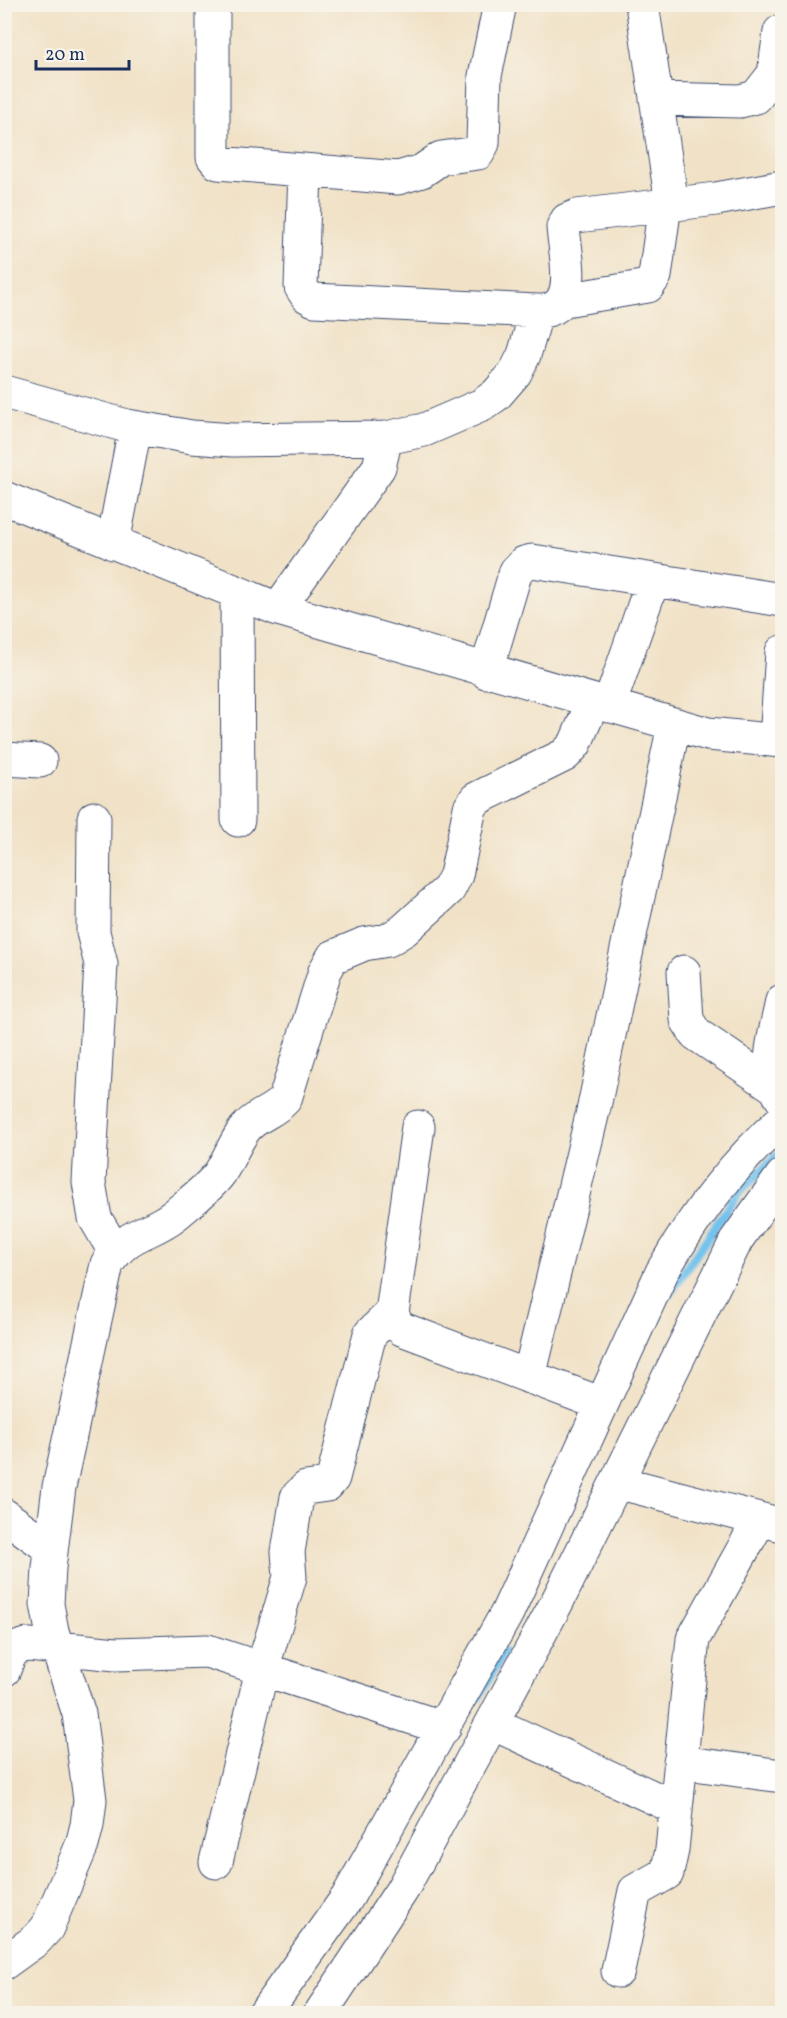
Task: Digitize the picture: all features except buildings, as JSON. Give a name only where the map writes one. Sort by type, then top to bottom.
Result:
[{"type":"street","points":[[213,4],[213,157],[218,163],[226,166],[398,178],[422,171],[441,158],[478,153],[483,143],[485,76],[500,4]]},
{"type":"street","points":[[305,171],[301,287],[307,296],[314,300],[551,306],[648,285],[655,276],[668,205],[642,4]]},
{"type":"street","points":[[656,99],[740,101],[756,97],[774,74],[780,32]]},
{"type":"street","points":[[4,392],[135,428],[233,440],[386,438],[424,430],[482,405],[496,396],[520,364],[551,306],[568,286],[563,227],[567,220],[577,216],[783,187]]},
{"type":"street","points":[[113,543],[135,428]]},
{"type":"street","points":[[278,609],[379,467],[386,438]]},
{"type":"street","points":[[4,498],[278,609],[486,672],[708,734],[779,740],[783,652]]},
{"type":"street","points":[[486,672],[516,570],[524,563],[532,561],[783,600]]},
{"type":"street","points":[[4,1963],[36,1940],[47,1928],[82,1845],[87,1825],[90,1800],[79,1714],[47,1604],[51,1550],[60,1487],[107,1264],[124,1241],[175,1215],[218,1175],[246,1127],[278,1108],[285,1100],[326,971],[333,957],[364,944],[388,940],[404,930],[449,889],[456,875],[470,808],[476,799],[565,755],[575,744],[601,704],[653,580]]},
{"type":"street","points":[[237,594],[238,820]]},
{"type":"street","points":[[529,1377],[594,1107],[674,725]]},
{"type":"street","points":[[4,759],[40,761]]},
{"type":"street","points":[[94,818],[93,932],[101,964],[89,1182],[95,1218],[115,1252]]},
{"type":"street","points":[[684,972],[687,1020],[696,1034],[778,1093]]},
{"type":"street","points":[[778,1093],[769,1065],[783,1000]]},
{"type":"street","points":[[264,2013],[347,1898],[507,1613],[662,1272],[686,1229],[719,1185],[783,1120]]},
{"type":"street","points":[[418,1127],[392,1313],[396,1323],[402,1329],[602,1404]]},
{"type":"street","points":[[332,2010],[402,1890],[492,1723],[617,1482],[737,1239],[783,1176]]},
{"type":"street","points":[[216,1862],[262,1670],[290,1577],[288,1552],[297,1497],[306,1488],[327,1485],[333,1478],[370,1334],[392,1313]]},
{"type":"street","points":[[617,1482],[771,1523],[693,1639],[672,1850],[667,1873],[635,1892],[618,1971]]},
{"type":"street","points":[[4,1515],[51,1550]]},
{"type":"street","points":[[4,1670],[10,1652],[16,1646],[116,1654],[207,1652],[444,1728]]},
{"type":"street","points":[[492,1723],[676,1808]]},
{"type":"street","points":[[680,1762],[783,1776]]},
{"type":"waterway","points":[[667,1297],[738,1193],[782,1151]]},
{"type":"waterway","points":[[478,1698],[503,1652]]}]
